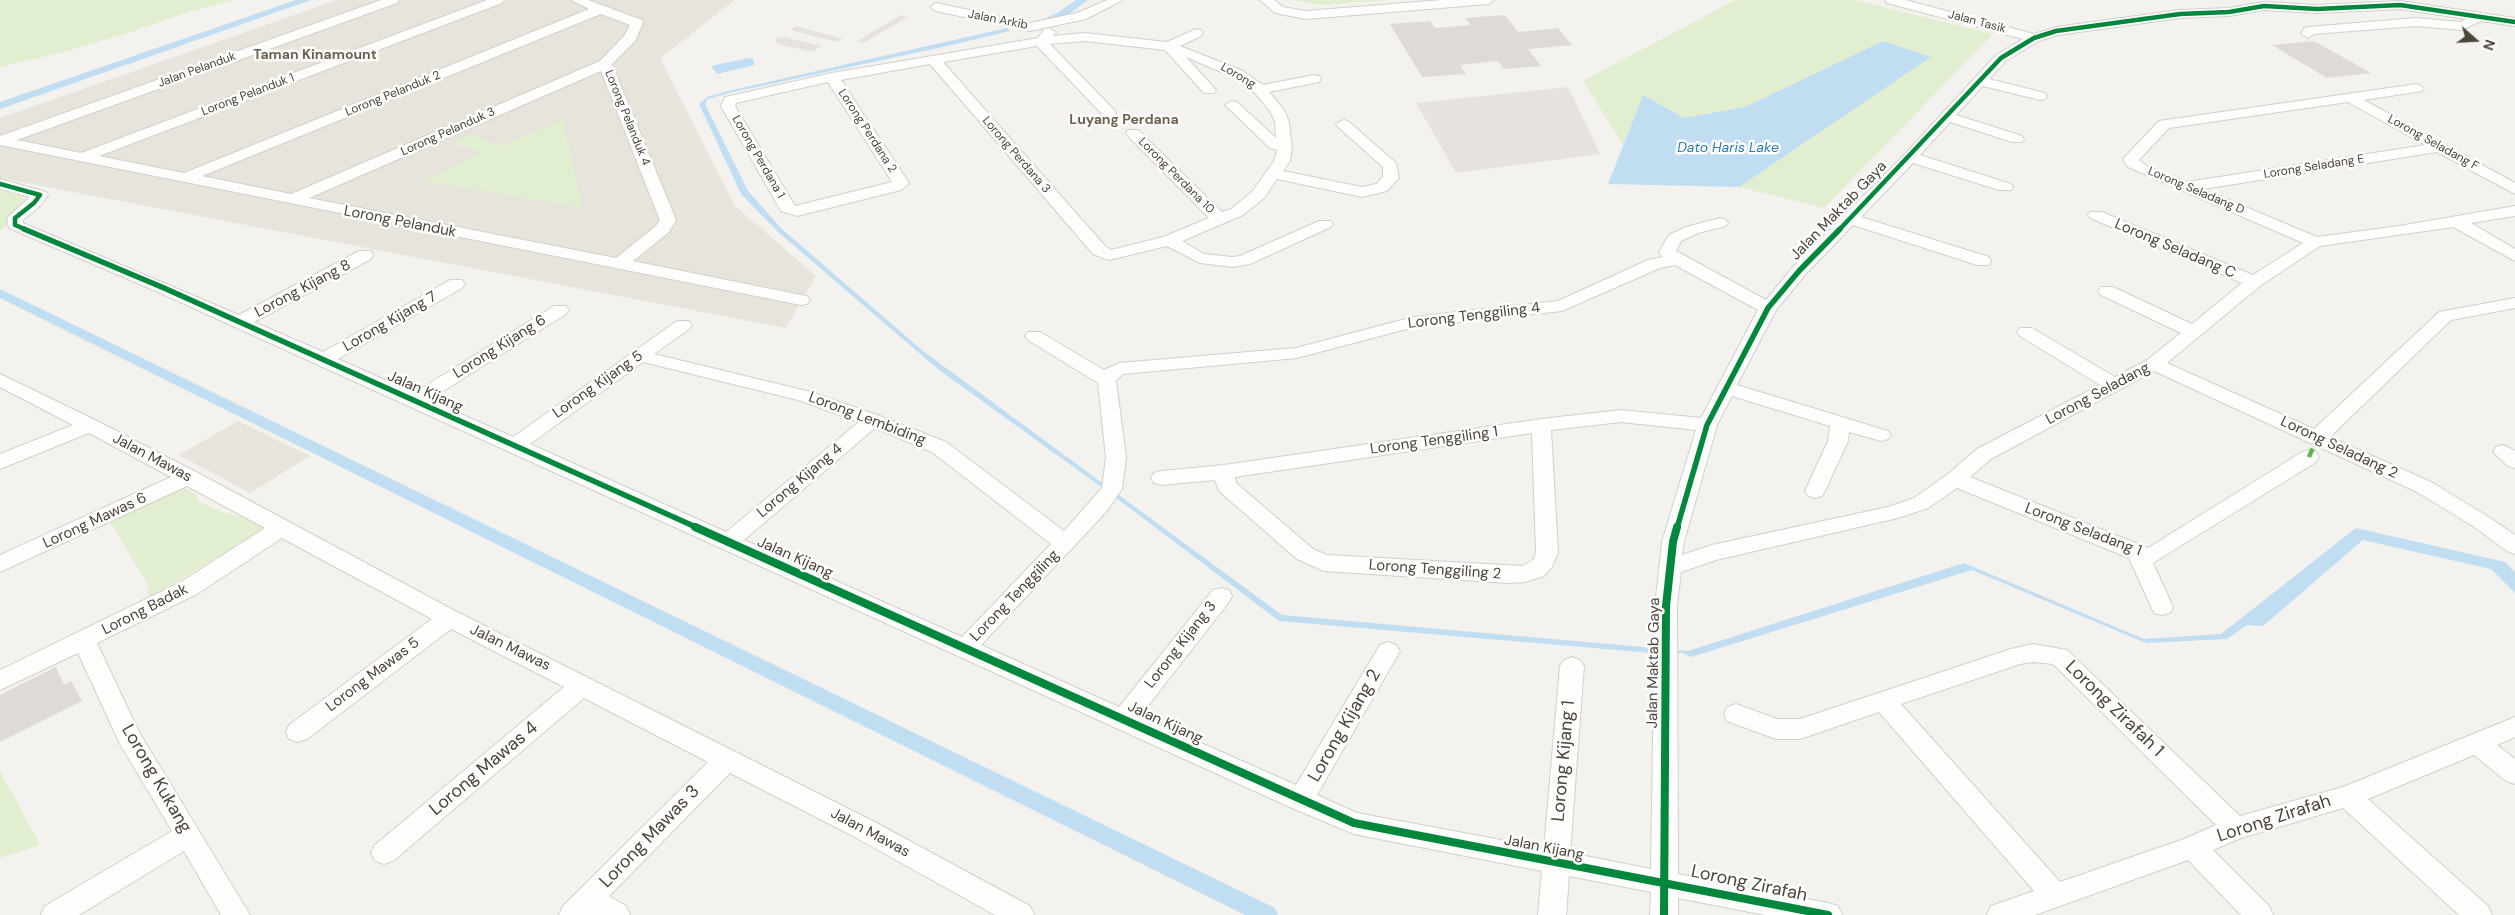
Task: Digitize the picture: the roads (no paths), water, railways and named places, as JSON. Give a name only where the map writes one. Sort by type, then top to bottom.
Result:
[{"type":"street","name":"Jalan Pelanduk","points":[[0,141],[393,0]]},
{"type":"street","name":"Lorong Pelanduk 1","points":[[83,157],[498,0]]},
{"type":"street","name":"Lorong Pelanduk 4","points":[[577,0],[637,23],[630,38],[608,58],[605,64],[668,220],[663,228],[619,264]]},
{"type":"street","name":"Jalan Arkib","points":[[936,7],[1030,27],[1081,28],[1099,9],[1117,0]]},
{"type":"street","points":[[1266,0],[1278,10],[1313,15],[1488,0]]},
{"type":"street","points":[[1279,0],[1292,6],[1315,9],[1428,0]]},
{"type":"street","name":"Jalan Tasik","points":[[1891,0],[2034,38]]},
{"type":"street","name":"Jalan Maktab Gaya","points":[[1664,915],[1666,606],[1674,542],[1707,425],[1768,308],[1799,270],[1843,227],[1849,218],[1948,116],[2001,58],[2046,33],[2180,14],[2217,13],[2264,6],[2325,9],[2395,4],[2515,22]]},
{"type":"street","name":"Lorong Pelanduk 2","points":[[185,178],[601,9]]},
{"type":"street","points":[[2445,11],[2468,21]]},
{"type":"street","points":[[2308,34],[2310,31],[2416,22],[2462,26],[2468,21],[2486,17]]},
{"type":"street","points":[[832,77],[1042,41],[1081,28]]},
{"type":"street","points":[[1081,28],[1045,34],[1042,41],[1045,48],[1109,113]]},
{"type":"street","name":"Lorong","points":[[1081,28],[1169,46],[1218,64],[1238,74],[1260,90],[1277,110],[1282,122],[1285,148],[1282,161],[1274,174],[1258,195],[1237,212],[1169,240],[1118,254],[1109,255],[1099,250]]},
{"type":"street","points":[[1196,33],[1169,46],[1209,90]]},
{"type":"street","name":"Lorong Perdana 3","points":[[934,60],[1099,250]]},
{"type":"street","name":"Lorong Pelanduk 3","points":[[290,200],[605,64]]},
{"type":"street","name":"Lorong Perdana 1","points":[[787,208],[728,106],[730,100],[832,77]]},
{"type":"street","name":"Lorong Perdana 2","points":[[787,208],[797,211],[900,185],[901,183],[832,77]]},
{"type":"street","points":[[1260,90],[1314,79]]},
{"type":"street","points":[[1980,81],[2040,96]]},
{"type":"street","points":[[2351,98],[2417,88]]},
{"type":"street","name":"Lorong Seladang F","points":[[2351,98],[2515,189]]},
{"type":"street","name":"Lorong Seladang D","points":[[2315,242],[2142,169],[2133,164],[2131,159],[2164,124],[2351,98]]},
{"type":"street","points":[[1232,105],[1275,145],[1285,148]]},
{"type":"street","points":[[1948,116],[2017,139]]},
{"type":"street","points":[[1274,174],[1362,192],[1381,188],[1391,178],[1391,166],[1343,124]]},
{"type":"street","name":"Lorong Perdana 10","points":[[1133,133],[1220,219]]},
{"type":"street","name":"Lorong Pelanduk","points":[[0,141],[801,300]]},
{"type":"street","name":"Lorong Seladang E","points":[[2187,187],[2440,147]]},
{"type":"street","points":[[1910,156],[2005,188]]},
{"type":"street","name":"Jalan Kijang","points":[[0,184],[40,195],[34,203],[15,218],[14,225],[240,322],[1354,823],[1554,863],[1663,881]]},
{"type":"street","name":"Lorong Seladang","points":[[1670,568],[1712,553],[1891,513],[1921,503],[1955,479],[1984,454],[2154,364],[2254,282],[2315,242],[2515,211]]},
{"type":"street","name":"Lorong Seladang C","points":[[2096,215],[2254,282]]},
{"type":"street","points":[[1849,218],[1983,261]]},
{"type":"street","points":[[2455,221],[2515,256]]},
{"type":"street","points":[[1720,223],[1692,230],[1675,238],[1667,252],[1678,260],[1768,308]]},
{"type":"street","points":[[1169,240],[1200,258],[1232,262],[1244,260],[1325,224]]},
{"type":"street","name":"Lorong Kijang 8","points":[[240,322],[365,255]]},
{"type":"street","name":"Lorong Tenggiling 4","points":[[1107,380],[1112,373],[1119,369],[1297,353],[1413,322],[1562,306],[1654,264],[1678,260]]},
{"type":"street","name":"Lorong Kijang 7","points":[[323,360],[456,284]]},
{"type":"street","points":[[2107,291],[2194,332]]},
{"type":"street","points":[[2317,438],[2444,316],[2515,303]]},
{"type":"street","name":"Lorong Kijang 6","points":[[414,401],[560,310]]},
{"type":"street","name":"Lorong Kijang 5","points":[[514,446],[683,325]]},
{"type":"street","points":[[2026,332],[2114,385]]},
{"type":"street","points":[[1034,336],[1107,380]]},
{"type":"street","name":"Lorong Lembiding","points":[[639,356],[804,396],[873,420],[939,447],[1065,543]]},
{"type":"street","name":"Lorong Seladang 2","points":[[2154,364],[2424,487],[2480,521],[2515,546]]},
{"type":"street","name":"Jalan Mawas","points":[[0,380],[90,425],[283,527],[449,618],[584,685],[927,863],[1019,915]]},
{"type":"street","name":"Lorong Tenggiling","points":[[965,648],[1100,506],[1112,489],[1116,458],[1107,380]]},
{"type":"street","points":[[1726,388],[1881,435]]},
{"type":"street","name":"Lorong Tenggiling 1","points":[[1161,478],[1224,472],[1540,425],[1628,416],[1707,425]]},
{"type":"street","name":"Lorong Kijang 4","points":[[726,542],[873,420]]},
{"type":"street","points":[[1815,491],[1838,441],[1840,423]]},
{"type":"street","points":[[0,462],[90,425]]},
{"type":"street","name":"Lorong Tenggiling 2","points":[[1224,472],[1226,486],[1305,554],[1324,563],[1508,575],[1525,574],[1536,570],[1544,562],[1547,552],[1540,425]]},
{"type":"street","name":"Lorong Seladang 1","points":[[1955,479],[2137,553],[2151,556],[2309,458]]},
{"type":"street","name":"Lorong Mawas 6","points":[[0,564],[189,478]]},
{"type":"street","name":"Lorong Badak","points":[[0,681],[189,588],[283,527]]},
{"type":"street","points":[[1674,542],[1712,553]]},
{"type":"street","points":[[2137,553],[2162,607]]},
{"type":"street","name":"Lorong Kijang 3","points":[[1124,718],[1220,596]]},
{"type":"street","name":"Lorong Mawas 5","points":[[298,732],[449,618]]},
{"type":"street","name":"Lorong Kukang","points":[[84,640],[130,736],[236,915]]},
{"type":"street","name":"Lorong Kijang 2","points":[[1301,800],[1388,651]]},
{"type":"street","name":"Lorong Zirafah 1","points":[[1736,714],[1776,729],[1800,729],[2019,655],[2033,653],[2059,656],[2236,828]]},
{"type":"street","name":"Lorong Kijang 1","points":[[1552,915],[1554,863],[1566,760],[1572,666]]},
{"type":"street","name":"Lorong Mawas 4","points":[[384,853],[584,685]]},
{"type":"street","points":[[1883,700],[2054,895]]},
{"type":"street","name":"Lorong Zirafah","points":[[2001,915],[2192,847],[2236,828],[2347,796],[2515,726]]},
{"type":"street","points":[[2476,743],[2515,774]]},
{"type":"street","name":"Lorong Mawas 3","points":[[582,907],[727,759]]},
{"type":"street","points":[[2347,796],[2478,915]]},
{"type":"street","points":[[55,915],[188,835]]},
{"type":"street","points":[[2192,847],[2259,915]]},
{"type":"street","name":"Lorong Zirafah","points":[[1663,881],[1826,915]]},
{"type":"street","points":[[582,907],[616,915]]},
{"type":"water","points":[[1007,28],[1010,31],[729,93],[708,99],[705,104],[748,191],[782,229],[923,351],[1282,615],[1688,651],[1964,563],[2144,639],[2221,634],[2356,528],[2505,562],[2515,572],[2515,593],[2491,569],[2363,540],[2263,626],[2247,625],[2227,639],[2146,643],[1972,570],[1691,657],[1682,653],[1652,653],[1279,621],[1111,494],[939,370],[778,232],[741,194],[699,104],[707,97],[728,91]]},
{"type":"water","name":"Dato Haris Lake","points":[[1883,41],[1931,57],[1739,187],[1608,184],[1643,95],[1684,118],[1745,107]]},
{"type":"water","points":[[748,58],[753,59],[755,65],[717,74],[711,66]]},
{"type":"waterway","points":[[0,106],[306,0]]},
{"type":"waterway","points":[[1040,23],[1061,15],[1083,0]]},
{"type":"waterway","points":[[0,293],[1267,915]]},
{"type":"district","name":"Taman Kinamount","points":[[315,55]]},
{"type":"district","name":"Luyang Perdana","points":[[1124,120]]}]
